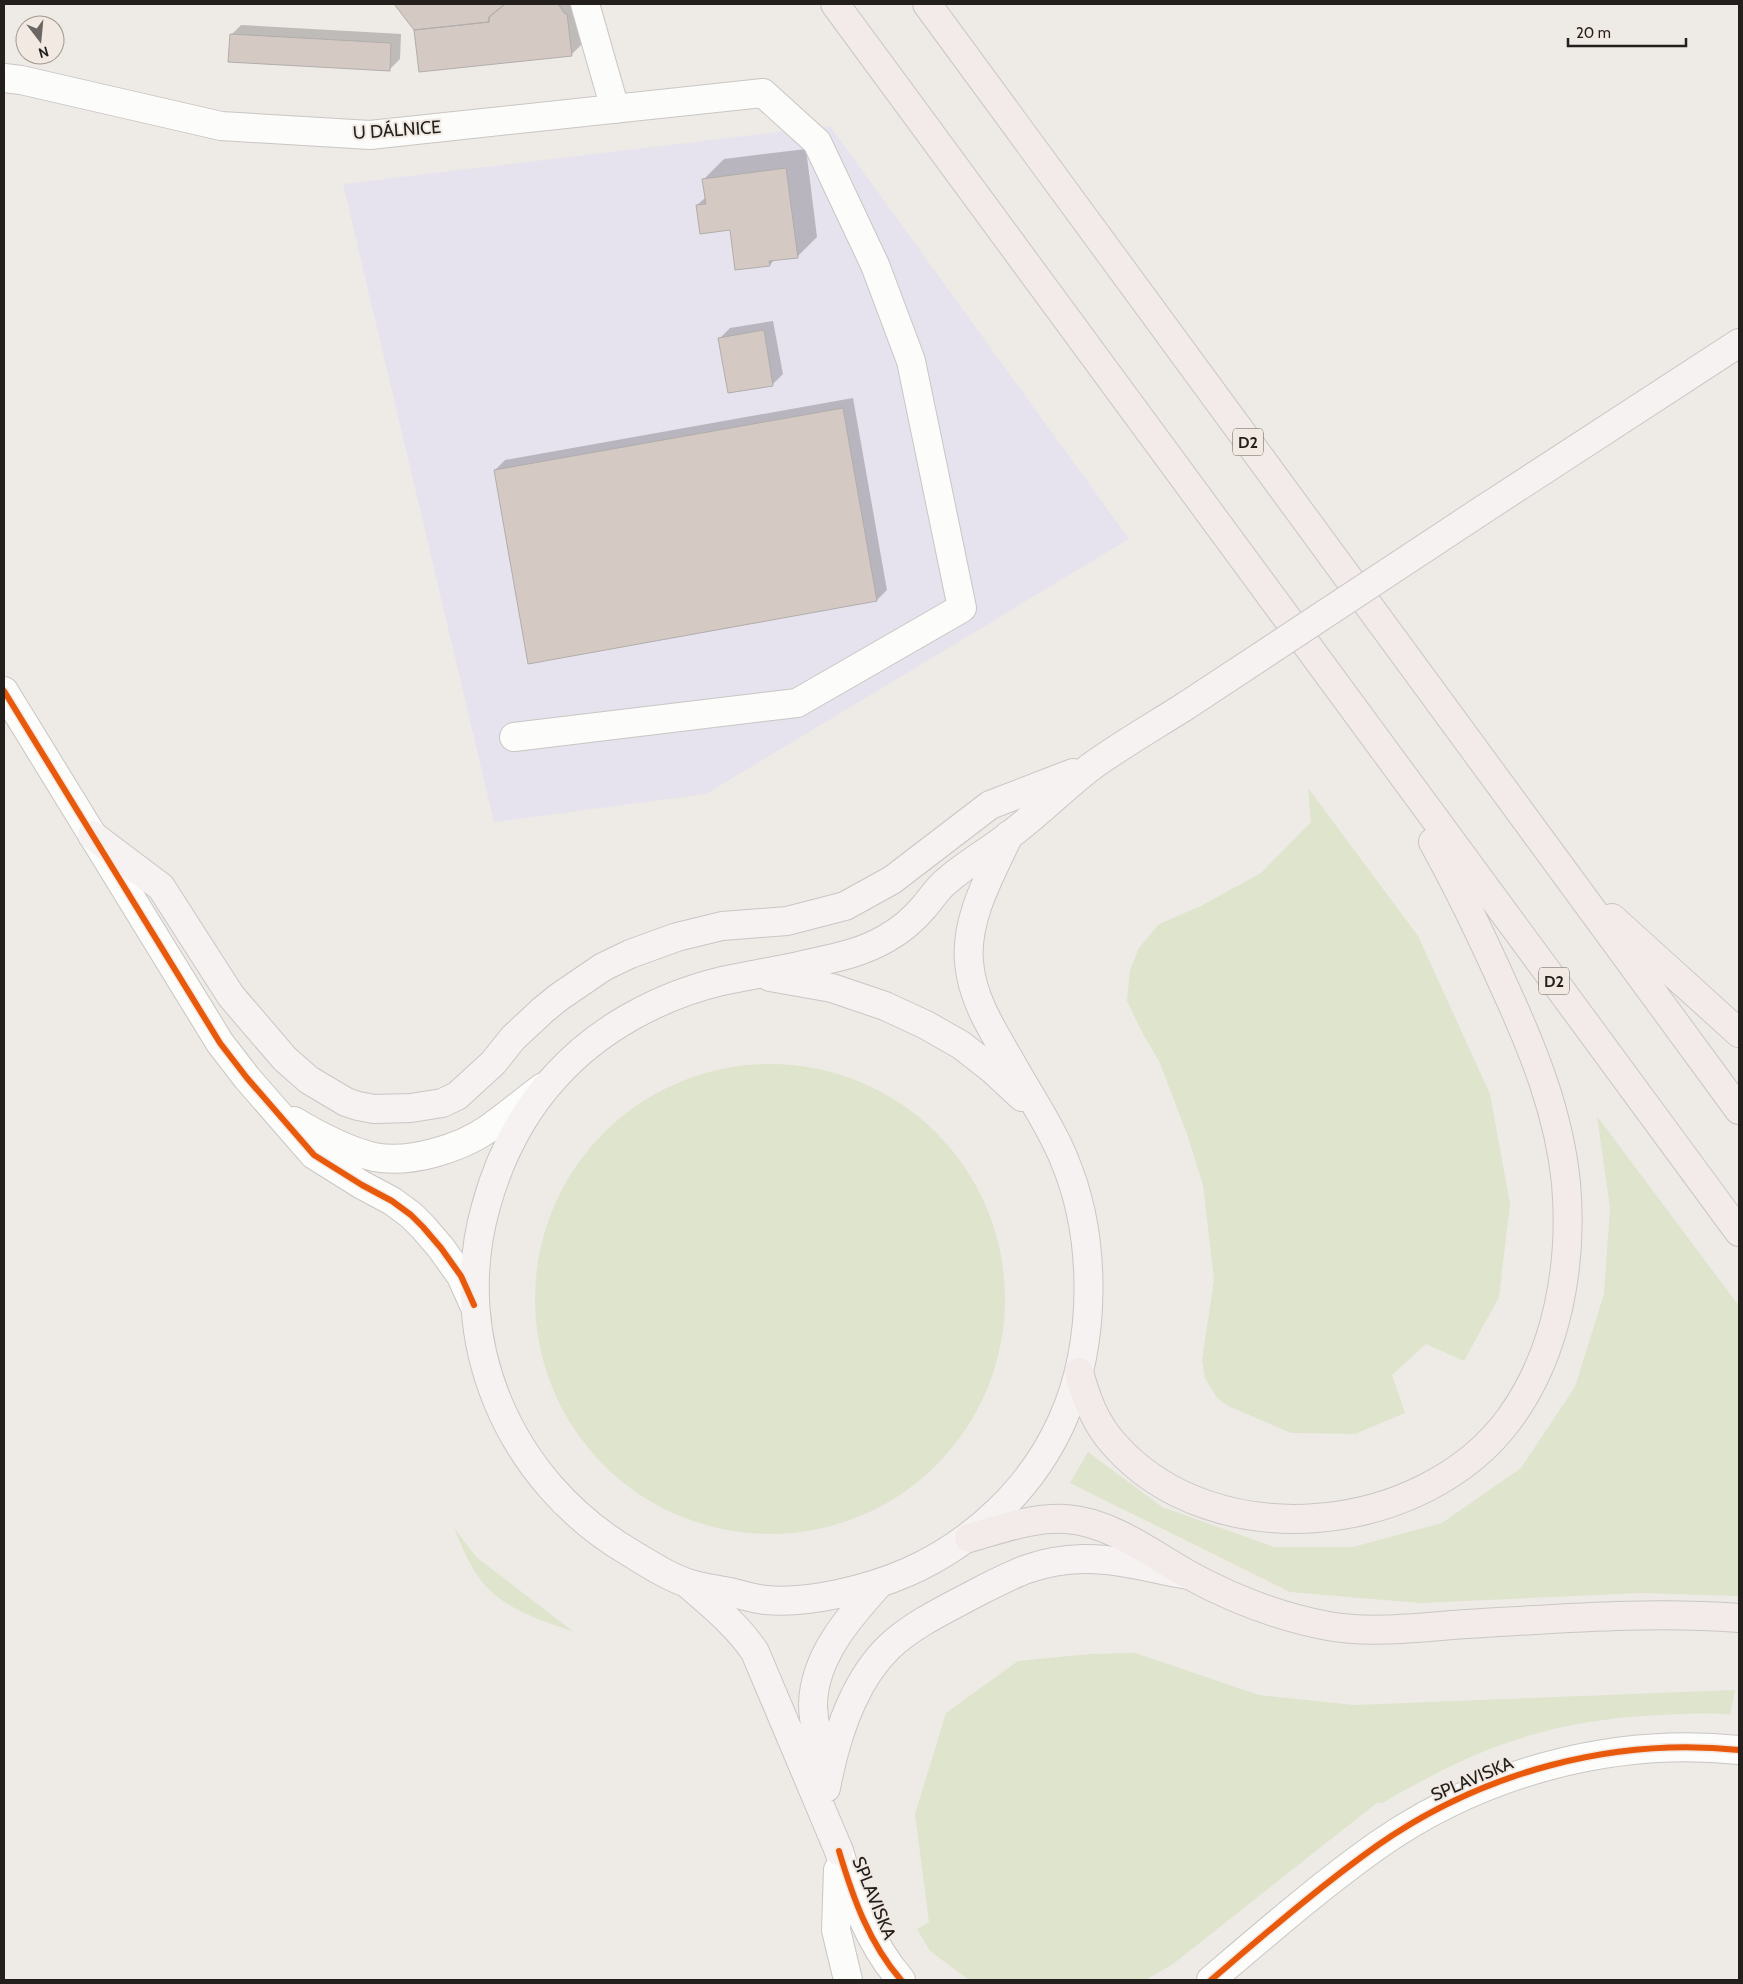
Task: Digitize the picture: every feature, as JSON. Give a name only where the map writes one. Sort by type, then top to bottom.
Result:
[{"type":"highway","name":"D2","points":[[835,4],[1739,1232]]},
{"type":"highway","name":"D2","points":[[927,4],[1739,1110]]},
{"type":"highway","points":[[1079,1372],[1086,1398],[1098,1422],[1112,1442],[1150,1476],[1172,1489],[1219,1508],[1245,1515],[1302,1518],[1365,1512],[1419,1492],[1455,1471],[1484,1448],[1509,1419],[1529,1388],[1546,1354],[1564,1272],[1567,1230],[1566,1183],[1559,1137],[1548,1092],[1516,1013],[1482,937],[1447,866],[1409,797],[1368,730]]},
{"type":"highway","points":[[1570,880],[1739,1033]]},
{"type":"highway","points":[[969,1538],[1036,1520],[1061,1519],[1082,1521],[1144,1546],[1190,1575],[1241,1600],[1306,1621],[1330,1626],[1384,1629],[1651,1614],[1739,1618]]},
{"type":"main road","points":[[839,1851],[755,1652],[745,1637],[688,1584],[621,1548],[586,1523],[550,1488],[516,1439],[499,1406],[479,1339],[474,1305],[475,1259],[483,1217],[500,1162],[524,1119],[553,1079],[584,1049],[617,1024],[690,991],[721,982],[842,958],[880,942],[911,921],[943,883],[1009,836],[1093,765],[1739,343]]},
{"type":"main road","points":[[92,835],[161,886],[231,996],[285,1059],[309,1080],[346,1102],[358,1106],[374,1109],[411,1108],[442,1103],[457,1096],[492,1063],[513,1038],[559,997],[603,967],[630,954],[677,937],[722,926],[787,921],[845,906],[892,880],[990,805],[1093,765]]},
{"type":"main road","points":[[688,1584],[766,1600],[806,1599],[879,1584],[927,1563],[969,1538],[1008,1502],[1038,1464],[1062,1422],[1079,1372],[1088,1321],[1084,1227],[1076,1192],[1064,1158],[984,1015],[973,988],[968,959],[969,940],[981,895],[1009,836]]},
{"type":"main road","points":[[756,975],[832,988],[885,1006],[926,1025],[961,1045],[993,1070],[1039,1113]]},
{"type":"main road","points":[[826,1788],[838,1736],[851,1704],[877,1660],[905,1635],[947,1609],[1024,1568],[1050,1563],[1083,1559],[1118,1562],[1190,1575]]},
{"type":"main road","points":[[839,1851],[826,1788],[813,1707],[814,1689],[828,1651],[859,1606],[879,1584]]},
{"type":"street","points":[[585,4],[615,109]]},
{"type":"street","name":"U DÁLNICE","points":[[4,78],[21,80],[221,126],[370,136],[763,93],[817,142],[875,265],[910,361],[962,608],[797,703],[514,737]]},
{"type":"street","points":[[4,692],[220,1043],[247,1078],[278,1111],[314,1155],[362,1186],[392,1201],[411,1215],[441,1248],[460,1276],[474,1305]]},
{"type":"street","points":[[278,1111],[318,1136],[346,1148],[376,1157],[403,1158],[430,1154],[458,1145],[486,1130],[553,1079]]},
{"type":"street","name":"SPLAVISKA","points":[[1211,1980],[1379,1845],[1428,1814],[1471,1792],[1565,1761],[1615,1753],[1658,1747],[1701,1747],[1739,1750]]},
{"type":"street","name":"SPLAVISKA","points":[[839,1851],[836,1930],[848,1980]]},
{"type":"street","name":"SPLAVISKA","points":[[839,1851],[850,1887],[865,1924],[887,1964],[901,1980]]},
{"type":"shaded area","points":[[830,126],[1129,539],[706,794],[494,822],[343,184]]},
{"type":"green space","points":[[1308,788],[1418,936],[1490,1094],[1510,1204],[1499,1297],[1464,1361],[1426,1344],[1392,1375],[1405,1413],[1355,1434],[1291,1433],[1228,1406],[1217,1398],[1205,1378],[1202,1360],[1214,1280],[1203,1185],[1187,1134],[1159,1061],[1127,1001],[1130,970],[1139,948],[1159,924],[1201,906],[1261,873],[1311,822]]},
{"type":"green space","points":[[770,1064],[816,1068],[860,1082],[901,1103],[936,1133],[966,1168],[987,1209],[1001,1253],[1005,1299],[1001,1345],[987,1389],[966,1430],[936,1465],[901,1495],[860,1516],[816,1530],[770,1534],[724,1530],[680,1516],[639,1495],[604,1465],[574,1430],[553,1389],[539,1345],[535,1299],[539,1253],[553,1209],[574,1168],[604,1133],[639,1103],[680,1082],[724,1068]]},
{"type":"green space","points":[[1597,1116],[1739,1306],[1739,1596],[1640,1593],[1420,1603],[1290,1592],[1070,1483],[1088,1452],[1162,1507],[1274,1547],[1353,1547],[1442,1523],[1521,1468],[1575,1387],[1604,1294],[1610,1208]]},
{"type":"green space","points":[[454,1528],[476,1557],[574,1632],[525,1614],[492,1592],[474,1570]]},
{"type":"green space","points":[[1135,1653],[1259,1695],[1354,1705],[1735,1690],[1730,1715],[1694,1714],[1635,1717],[1567,1726],[1523,1737],[1467,1758],[1442,1770],[1382,1803],[1378,1802],[1173,1964],[1145,1980],[969,1980],[930,1951],[917,1929],[929,1922],[915,1814],[946,1713],[1018,1661],[1090,1654]]},
{"type":"building","points":[[394,4],[505,4],[489,17],[489,22],[414,30]]},
{"type":"building","points":[[505,4],[558,4],[565,14],[567,13],[572,56],[419,72],[414,30],[489,22],[489,17]]},
{"type":"building","points":[[230,34],[391,43],[390,71],[228,62]]},
{"type":"building","points":[[786,168],[798,258],[769,261],[770,266],[735,270],[730,230],[700,234],[696,205],[706,204],[702,179]]},
{"type":"building","points":[[764,330],[773,386],[728,393],[718,338]]},
{"type":"building","points":[[843,408],[877,601],[528,664],[494,470]]},
{"type":"cycle path","points":[[4,691],[220,1043],[247,1078],[314,1155],[392,1201],[423,1227],[461,1276],[474,1305]]},
{"type":"cycle path","points":[[1211,1980],[1356,1861],[1418,1819],[1461,1798],[1505,1779],[1551,1765],[1597,1755],[1644,1749],[1692,1747],[1739,1750]]},
{"type":"cycle path","points":[[839,1851],[863,1919],[880,1951],[901,1980]]}]
